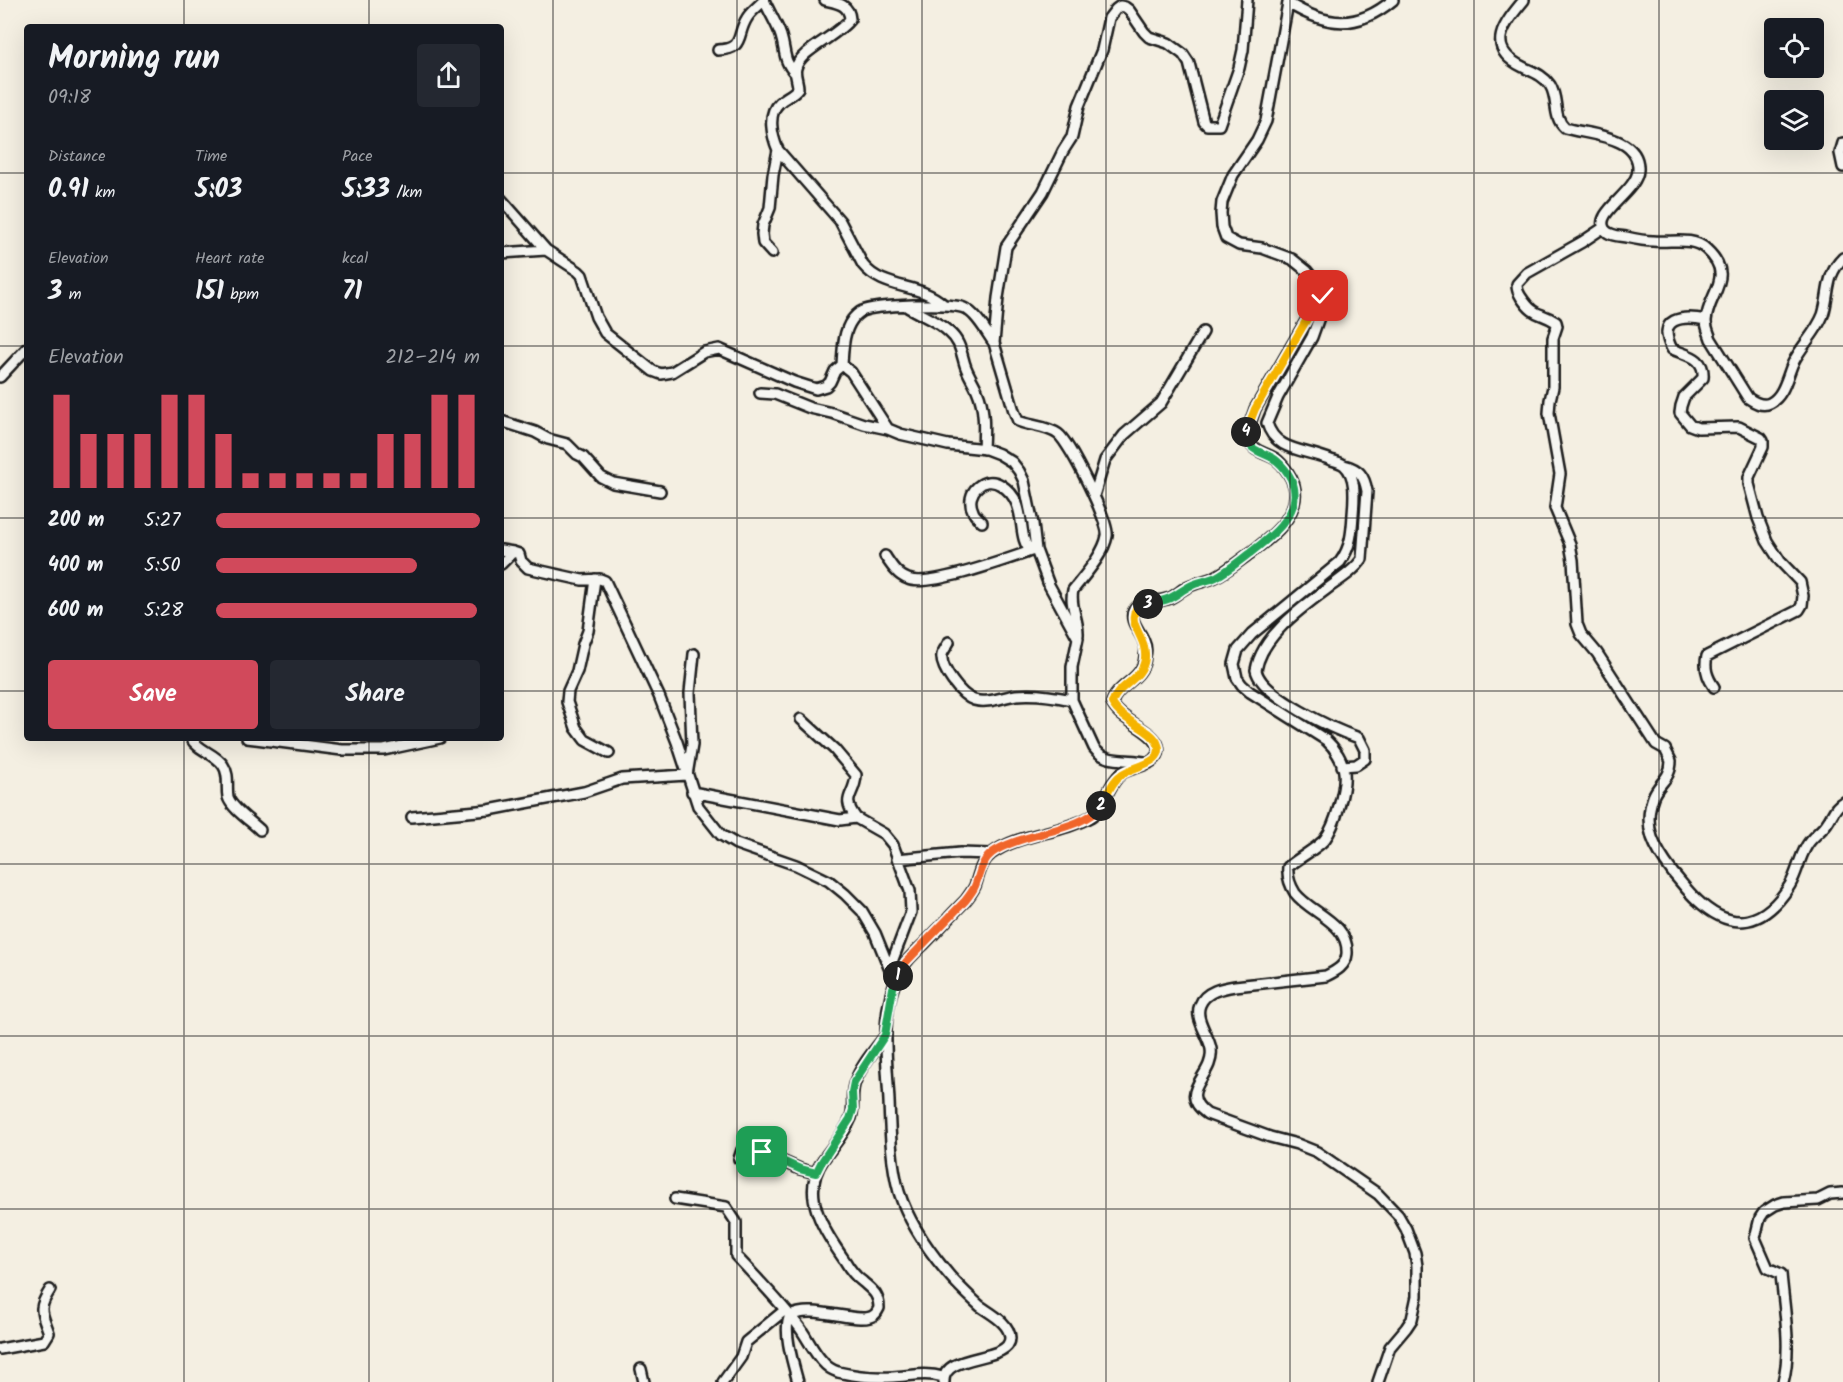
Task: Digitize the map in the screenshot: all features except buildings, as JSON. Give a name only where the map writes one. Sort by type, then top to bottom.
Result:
[{"type":"street","points":[[718,50],[728,50],[736,45],[748,15],[764,0],[781,35],[786,61],[795,73]]},
{"type":"street","points":[[825,0],[845,6],[849,10],[850,19],[802,59],[796,68],[798,88],[777,104],[772,115],[772,138],[777,150],[840,221],[863,265],[872,275],[931,295],[943,304]]},
{"type":"street","points":[[994,343],[1006,247],[1043,192],[1072,137],[1079,106],[1102,50],[1113,12],[1120,6],[1125,7],[1149,37],[1168,43],[1184,54],[1189,63],[1204,122],[1212,125],[1219,124],[1239,68],[1243,50],[1247,0]]},
{"type":"street","points":[[1342,766],[1356,765],[1365,759],[1365,750],[1359,738],[1325,724],[1290,705],[1261,682],[1256,670],[1260,657],[1269,642],[1293,614],[1359,565],[1362,559],[1367,491],[1363,476],[1357,469],[1280,444],[1272,435],[1267,423],[1278,397],[1312,337],[1322,309],[1322,290],[1299,263],[1272,251],[1239,245],[1226,238],[1222,227],[1222,202],[1240,162],[1257,141],[1266,121],[1287,1],[1315,17],[1344,22],[1366,17],[1393,0]]},
{"type":"street","points":[[1524,0],[1511,15],[1501,34],[1502,50],[1514,63],[1543,76],[1556,100],[1556,114],[1559,122],[1565,128],[1616,141],[1624,145],[1636,159],[1637,178],[1623,197],[1605,213],[1603,228],[1614,236],[1653,241],[1683,241],[1704,247],[1720,272],[1718,289],[1706,320],[1711,339],[1742,391],[1754,402],[1767,404],[1772,402],[1780,392],[1794,361],[1822,316],[1829,281],[1836,266],[1843,258]]},
{"type":"street","points":[[1843,143],[1840,153],[1843,167]]},
{"type":"street","points":[[772,254],[763,243],[762,234],[770,208],[777,150]]},
{"type":"street","points":[[504,202],[546,250],[582,275],[596,316],[605,333],[657,373],[672,372],[704,352],[719,350],[816,390],[826,386],[835,371],[842,365],[846,331],[852,318],[861,311],[943,304],[964,308],[972,314],[994,343],[1018,421],[1058,434],[1071,452],[1107,524],[1107,536],[1101,551],[1073,590],[1071,598],[1078,630],[1071,667],[1072,700],[1098,754],[1112,759],[1138,759],[1149,763]]},
{"type":"street","points":[[1603,228],[1527,273],[1516,284],[1516,289],[1530,310],[1552,319],[1557,326],[1553,338],[1553,387],[1549,413],[1560,474],[1555,508],[1570,544],[1577,624],[1581,634],[1597,653],[1656,744],[1665,749],[1671,761],[1667,777],[1656,791],[1649,815],[1652,841],[1658,854],[1689,893],[1713,914],[1741,922],[1754,920],[1775,906],[1797,872],[1809,842],[1828,822],[1838,805],[1843,802]]},
{"type":"street","points":[[504,254],[546,250]]},
{"type":"street","points":[[897,860],[960,853],[991,854],[1021,840],[1088,818],[1100,808],[1122,773],[1149,763],[1157,756],[1159,750],[1155,739],[1118,712],[1112,703],[1116,695],[1138,675],[1144,664],[1146,654],[1144,641],[1133,620],[1133,614],[1140,606],[1166,599],[1189,586],[1224,572],[1266,540],[1280,527],[1288,515],[1295,495],[1291,478],[1276,460],[1256,451],[1246,435],[1255,409],[1314,307],[1323,296]]},
{"type":"street","points":[[906,306],[948,330],[960,346],[968,374],[977,390],[981,404],[983,449]]},
{"type":"street","points":[[1706,320],[1695,317],[1680,318],[1670,322],[1666,329],[1666,338],[1672,349],[1697,358],[1704,371],[1703,378],[1684,397],[1680,413],[1690,425],[1698,428],[1739,427],[1761,438],[1762,453],[1749,477],[1758,518],[1767,542],[1800,582],[1803,596],[1799,610],[1707,656],[1705,664],[1708,678],[1714,687]]},
{"type":"street","points":[[1094,496],[1105,460],[1124,435],[1161,403],[1203,332]]},
{"type":"street","points":[[0,377],[24,351]]},
{"type":"street","points":[[842,365],[851,372],[888,429]]},
{"type":"street","points":[[760,393],[775,394],[810,408],[900,434],[948,445],[983,449],[999,454],[1012,462],[1019,471],[1026,492],[1033,524],[1033,550],[1078,638]]},
{"type":"street","points":[[504,423],[567,444],[576,454],[584,457],[601,477],[613,483],[660,490]]},
{"type":"street","points":[[1344,465],[1353,482],[1354,499],[1351,538],[1344,556],[1318,581],[1252,634],[1238,650],[1234,664],[1237,678],[1242,685],[1260,700],[1326,740],[1334,747],[1342,766],[1344,773],[1341,794],[1330,830],[1320,844],[1288,867],[1287,875],[1296,894],[1340,930],[1347,945],[1346,958],[1339,969],[1326,976],[1235,986],[1223,988],[1206,996],[1199,1008],[1200,1020],[1211,1046],[1211,1058],[1207,1070],[1194,1090],[1194,1097],[1200,1108],[1207,1114],[1317,1152],[1378,1194],[1398,1215],[1415,1253],[1417,1296],[1412,1319],[1389,1347],[1377,1382]]},
{"type":"street","points":[[982,522],[972,511],[971,495],[980,484],[997,483],[1011,493],[1016,500],[1024,543],[1033,550]]},
{"type":"street","points":[[504,550],[519,554],[521,561],[528,567],[582,580],[605,581],[659,696],[698,806],[721,835],[736,844],[796,865],[829,881],[845,894],[862,911],[875,933],[894,985]]},
{"type":"street","points":[[885,556],[896,571],[914,581],[976,569],[1033,550]]},
{"type":"street","points":[[504,561],[513,552]]},
{"type":"street","points":[[595,579],[588,632],[577,671],[568,691],[567,702],[576,728],[585,740],[609,753]]},
{"type":"street","points":[[949,642],[942,655],[942,662],[951,679],[968,697],[974,700],[990,701],[1016,695],[1031,695],[1072,700]]},
{"type":"street","points":[[687,775],[692,735],[690,693],[694,654]]},
{"type":"street","points":[[801,718],[834,749],[856,775],[848,807],[856,818],[884,834],[893,845],[910,891],[912,903],[909,918],[890,970]]},
{"type":"street","points":[[193,741],[223,763],[227,772],[229,800],[261,830]]},
{"type":"street","points":[[271,741],[342,750],[384,750],[426,741]]},
{"type":"street","points":[[412,818],[489,810],[584,792],[622,779],[687,775]]},
{"type":"street","points":[[692,792],[840,820],[856,818]]},
{"type":"street","points":[[675,1199],[726,1207],[736,1222],[736,1256],[776,1298],[806,1336],[821,1361],[836,1371],[894,1377],[914,1374],[936,1375],[944,1380],[951,1368],[957,1364],[1004,1349],[1009,1345],[1010,1337],[1003,1323],[981,1306],[946,1272],[919,1233],[904,1204],[894,1169],[885,1035],[894,985],[906,962],[965,901],[972,892],[982,866],[991,854]]},
{"type":"street","points":[[723,1382],[741,1357],[746,1342],[787,1313],[826,1312],[863,1319],[874,1316],[879,1308],[875,1292],[862,1282],[846,1264],[822,1225],[814,1202],[816,1173],[850,1119],[853,1110],[854,1082],[885,1035]]},
{"type":"street","points":[[739,1159],[742,1150],[751,1148],[800,1169],[816,1173]]},
{"type":"street","points":[[1783,1382],[1786,1368],[1786,1328],[1781,1274],[1768,1268],[1755,1238],[1756,1229],[1764,1212],[1775,1205],[1784,1202],[1818,1200],[1830,1194],[1843,1193]]},
{"type":"street","points":[[0,1349],[44,1341],[47,1338],[49,1333],[41,1310],[43,1301],[50,1290]]},
{"type":"street","points":[[787,1313],[788,1334],[798,1382]]},
{"type":"street","points":[[641,1369],[644,1382]]},
{"type":"route","points":[[762,1152],[789,1165],[816,1173],[850,1119],[853,1110],[854,1082],[885,1035],[894,985],[900,971],[972,892],[985,859],[1009,844],[1088,818],[1100,808],[1122,773],[1149,763],[1157,756],[1159,750],[1155,739],[1118,712],[1112,703],[1116,695],[1138,675],[1144,664],[1146,654],[1144,641],[1133,620],[1133,614],[1140,606],[1166,599],[1189,586],[1224,572],[1266,540],[1280,527],[1288,515],[1295,495],[1291,478],[1276,460],[1256,451],[1246,435],[1255,409],[1314,307],[1323,296]]}]
